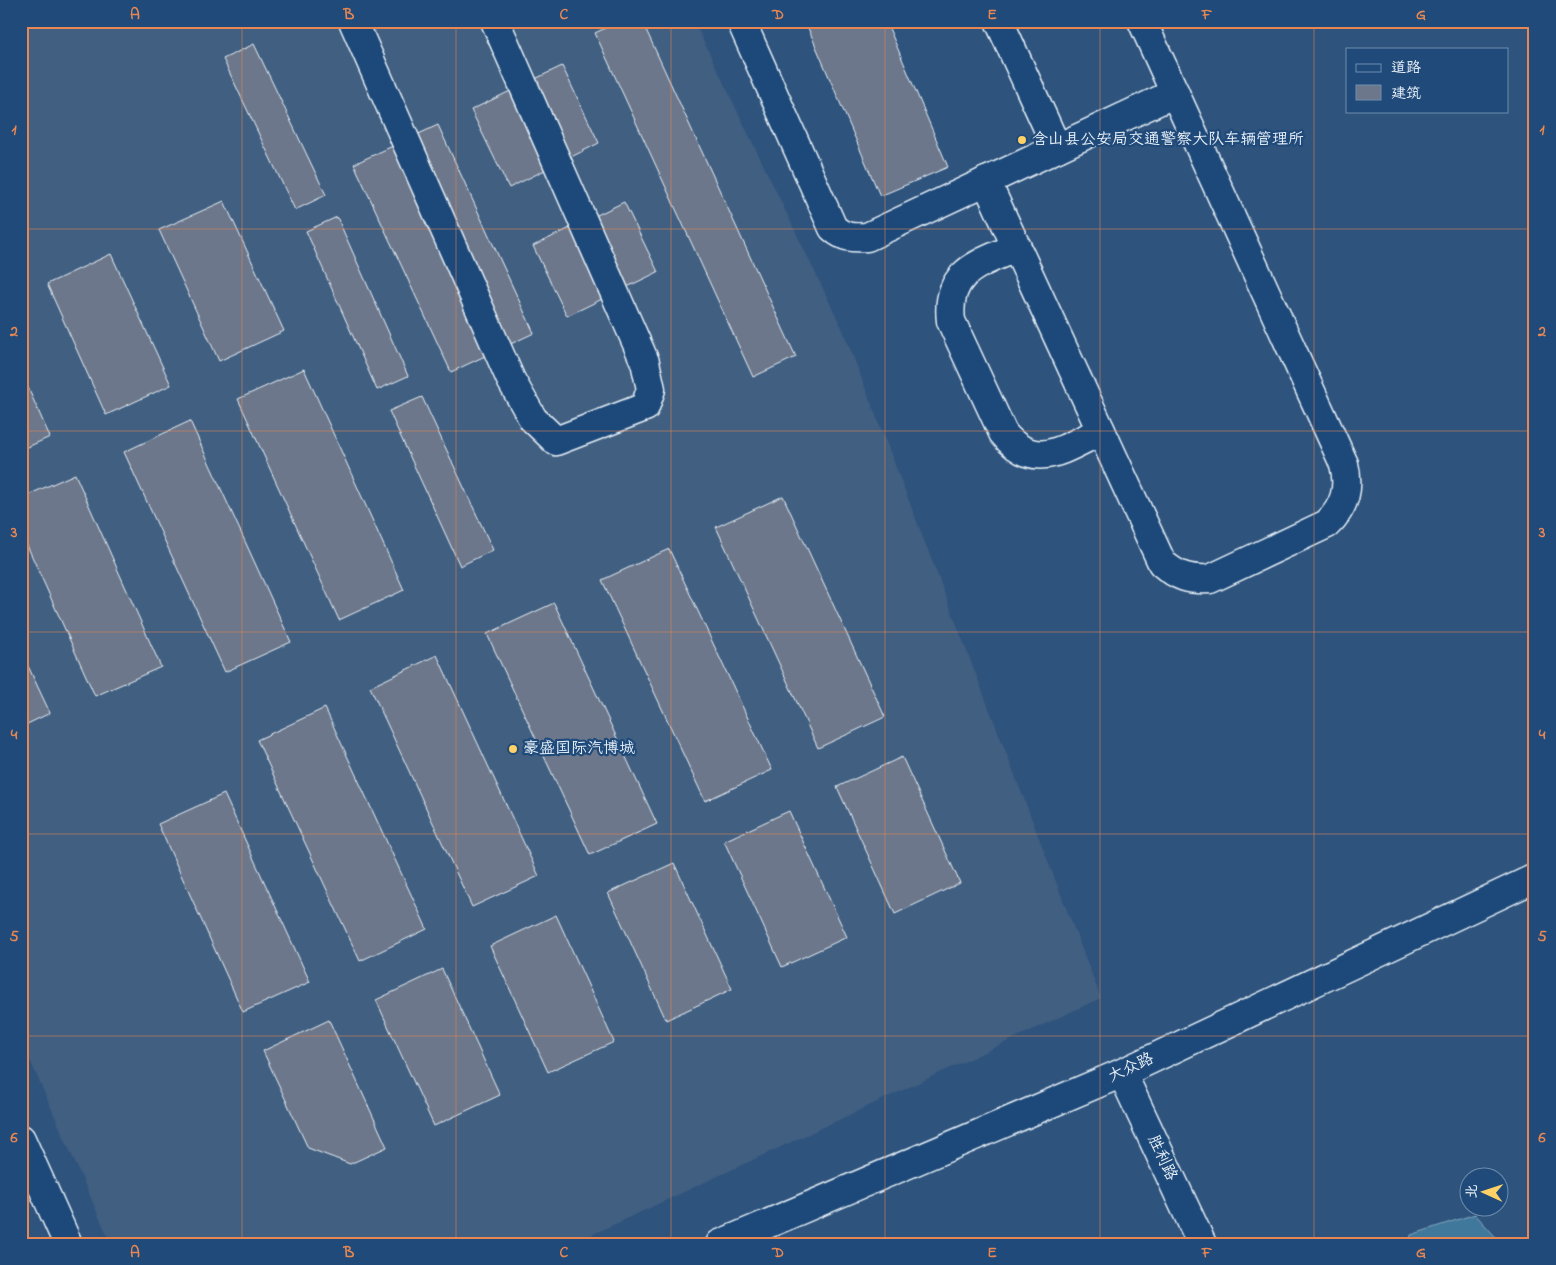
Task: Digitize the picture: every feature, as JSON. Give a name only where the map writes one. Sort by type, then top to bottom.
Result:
[{"type":"street","points":[[353,21],[511,380],[533,419],[556,442],[646,407],[651,389],[645,362],[495,21]]},
{"type":"street","points":[[741,21],[833,228],[842,235],[853,238],[867,237],[1175,94]]},
{"type":"street","points":[[999,21],[1058,148]]},
{"type":"street","points":[[986,182],[1162,563],[1175,575],[1191,580],[1210,579],[1327,524],[1338,513],[1346,498],[1348,479],[1344,464],[1142,21]]},
{"type":"street","points":[[1017,247],[975,266],[960,277],[953,288],[949,303],[950,321],[1003,433],[1014,446],[1025,453],[1046,455],[1101,431]]},
{"type":"street","name":"大众路","points":[[720,1244],[1122,1073],[1535,878]]},
{"type":"street","name":"胜利路","points":[[1122,1073],[1202,1244]]},
{"type":"street","points":[[21,1139],[68,1244]]},
{"type":"shaded area","name":"豪盛国际汽博城","points":[[21,21],[694,21],[843,330],[1101,998],[572,1244],[111,1244],[21,1040]]},
{"type":"shaded area","points":[[1463,1218],[1479,1218],[1502,1244],[1409,1244],[1411,1235]]},
{"type":"building","points":[[620,21],[642,21],[796,357],[753,377],[595,33]]},
{"type":"building","points":[[805,21],[886,21],[948,167],[880,196]]},
{"type":"building","points":[[254,44],[326,195],[295,210],[223,59]]},
{"type":"building","points":[[562,66],[599,143],[509,188],[471,110]]},
{"type":"building","points":[[438,125],[534,333],[451,372],[354,164]]},
{"type":"building","points":[[224,201],[284,331],[219,361],[159,230]]},
{"type":"building","points":[[624,202],[658,272],[567,316],[533,246]]},
{"type":"building","points":[[337,217],[408,376],[377,390],[306,231]]},
{"type":"building","points":[[111,254],[171,385],[106,415],[47,284]]},
{"type":"building","points":[[304,369],[404,590],[339,620],[238,399]]},
{"type":"building","points":[[21,372],[50,437],[21,450]]},
{"type":"building","points":[[422,397],[493,550],[460,566],[389,411]]},
{"type":"building","points":[[190,421],[291,642],[225,672],[124,452]]},
{"type":"building","points":[[75,474],[161,667],[95,696],[21,532],[21,498]]},
{"type":"building","points":[[783,496],[885,717],[818,748],[716,527]]},
{"type":"building","points":[[669,549],[772,770],[705,801],[602,580]]},
{"type":"building","points":[[554,603],[657,824],[590,855],[487,634]]},
{"type":"building","points":[[21,651],[50,713],[21,727]]},
{"type":"building","points":[[437,655],[539,876],[472,907],[370,687]]},
{"type":"building","points":[[325,708],[427,929],[360,961],[257,740]]},
{"type":"building","points":[[902,757],[960,883],[895,914],[837,787]]},
{"type":"building","points":[[224,794],[310,982],[243,1012],[158,824]]},
{"type":"building","points":[[789,811],[847,937],[782,967],[724,841]]},
{"type":"building","points":[[674,863],[732,989],[666,1020],[608,893]]},
{"type":"building","points":[[556,915],[614,1042],[548,1072],[490,946]]},
{"type":"building","points":[[442,969],[500,1095],[434,1126],[376,1000]]},
{"type":"building","points":[[329,1020],[387,1147],[350,1164],[308,1148],[263,1051]]},
{"type":"place","name":"含山县公安局交通警察大队车辆管理所","points":[[1022,140]]},
{"type":"place","name":"豪盛国际汽博城","points":[[513,749]]}]
